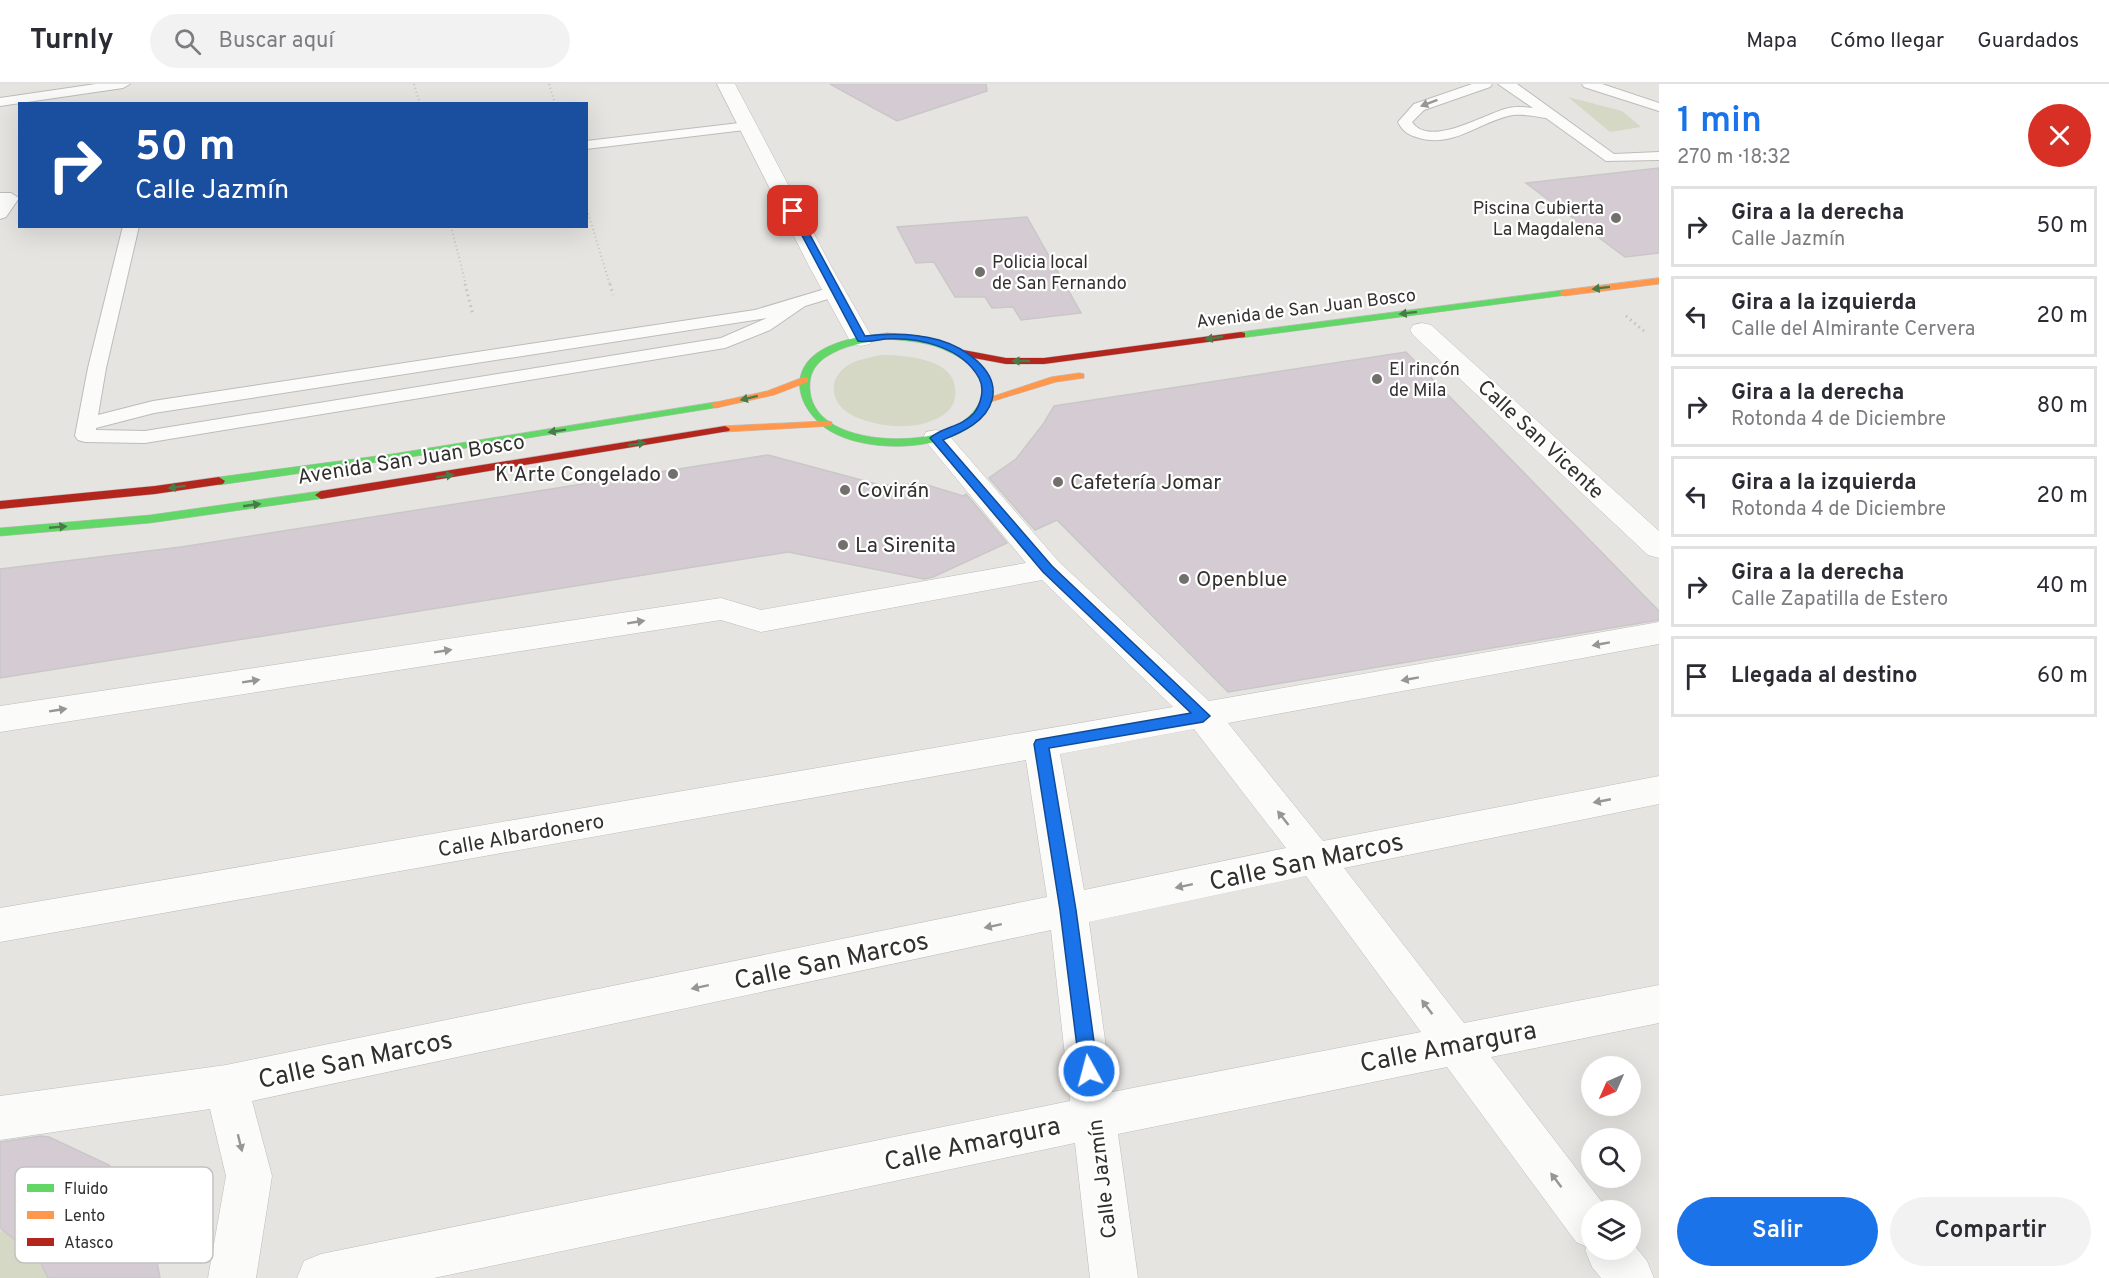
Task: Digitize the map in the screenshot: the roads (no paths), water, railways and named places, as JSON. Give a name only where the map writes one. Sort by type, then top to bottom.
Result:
[{"type":"street","points":[[726,84],[861,339]]},
{"type":"street","name":"Avenida de San Juan Bosco","points":[[958,352],[1006,361],[1044,361],[1659,281]]},
{"type":"street","name":"Calle San Vicente","points":[[1426,330],[1536,426],[1659,548]]},
{"type":"street","points":[[887,336],[912,337],[937,342],[958,352],[978,367],[987,382],[987,400],[977,416],[960,429],[936,438],[908,443],[878,441],[851,435],[828,424],[812,410],[804,395],[804,380],[811,366],[823,355],[841,345],[861,339],[887,336]]},
{"type":"street","points":[[987,400],[1055,379],[1091,374]]},
{"type":"street","name":"Avenida San Juan Bosco","points":[[0,504],[155,490],[392,457],[729,403],[770,393],[804,380]]},
{"type":"street","name":"Avenida San Juan Bosco","points":[[0,532],[186,514],[398,484],[739,427],[828,424]]},
{"type":"street","points":[[936,438],[1048,569],[1203,716],[1315,858],[1581,1211]]},
{"type":"street","points":[[0,719],[722,609],[761,621],[1048,569]]},
{"type":"street","points":[[1041,744],[1659,633]]},
{"type":"street","name":"Calle Jazmín","points":[[1041,744],[1068,910],[1114,1278]]},
{"type":"street","name":"Calle Albardonero","points":[[0,925],[1041,744]]},
{"type":"street","name":"Calle San Marcos","points":[[0,1118],[226,1086],[1315,858],[1659,790]]},
{"type":"street","name":"Calle Amargura","points":[[321,1278],[1095,1117],[1659,1004]]},
{"type":"street","points":[[226,1086],[249,1176],[232,1278]]},
{"type":"street","points":[[1616,1260],[1630,1278]]},
{"type":"lane","points":[[0,102],[123,84]]},
{"type":"lane","points":[[1485,84],[1419,107],[1405,122],[1409,129],[1436,138],[1453,135],[1512,111],[1551,114]]},
{"type":"lane","points":[[1505,84],[1516,88],[1611,158],[1659,156]]},
{"type":"lane","points":[[1589,84],[1659,106]]},
{"type":"lane","points":[[588,145],[748,126]]},
{"type":"lane","points":[[0,198],[11,198],[0,214]]},
{"type":"lane","points":[[131,228],[100,357],[86,436],[145,437],[725,343],[752,333],[787,313],[799,302]]},
{"type":"lane","points":[[88,424],[153,407],[757,315],[835,291]]},
{"type":"place","name":"Piscina Cubierta La Magdalena","points":[[1616,218]]},
{"type":"place","name":"Policia local de San Fernando","points":[[980,272]]},
{"type":"place","name":"El rincón de Mila","points":[[1377,379]]},
{"type":"place","name":"K'Arte Congelado","points":[[673,474]]},
{"type":"place","name":"Cafetería Jomar","points":[[1058,482]]},
{"type":"place","name":"Covirán","points":[[845,490]]},
{"type":"place","name":"La Sirenita","points":[[843,545]]},
{"type":"place","name":"Openblue","points":[[1184,579]]}]
